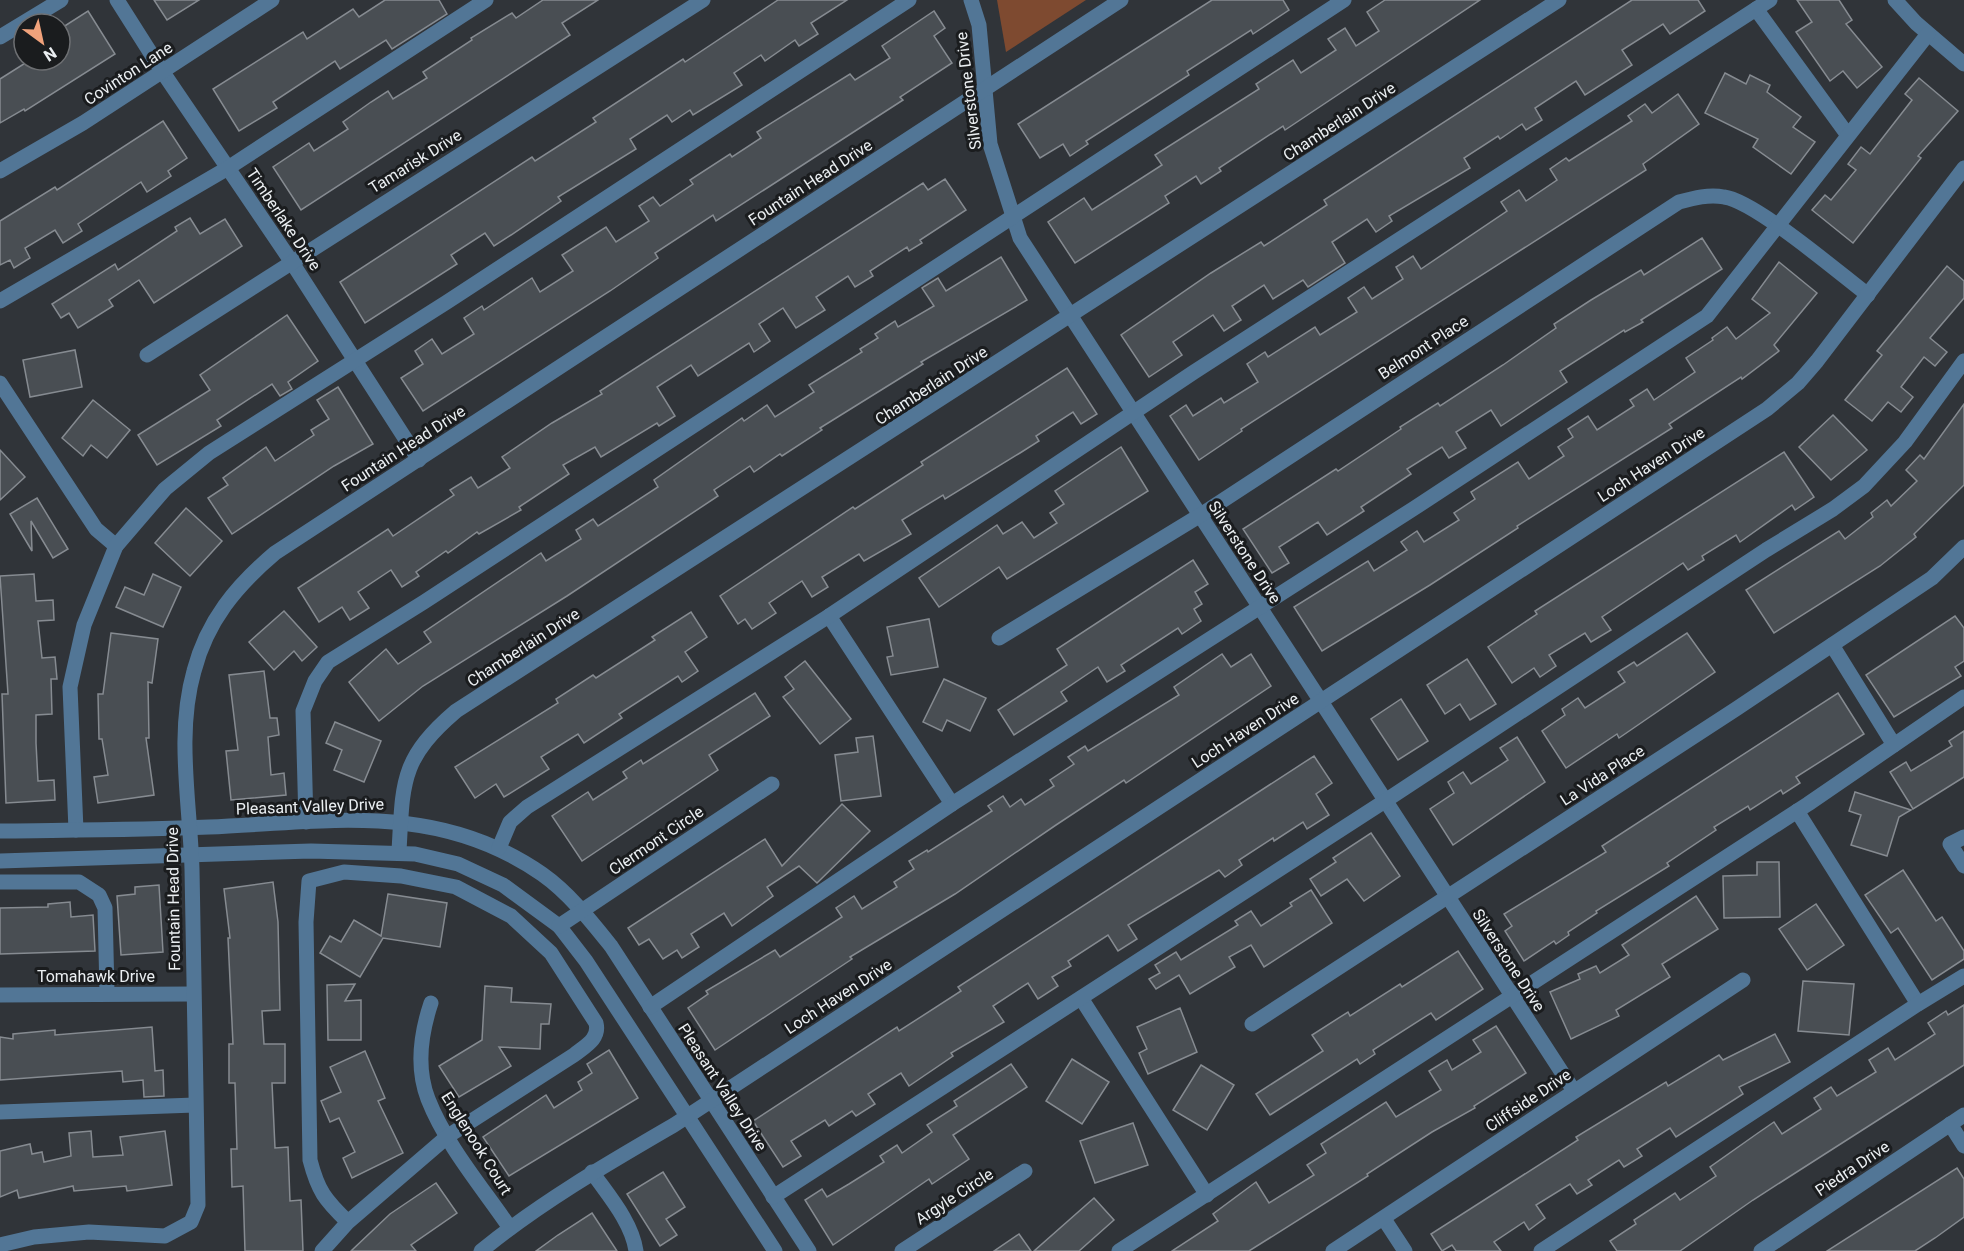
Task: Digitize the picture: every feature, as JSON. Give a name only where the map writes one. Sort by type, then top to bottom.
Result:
[{"type":"street","points":[[0,37],[61,0]]},
{"type":"street","name":"Timberlake Drive","points":[[117,0],[162,71],[291,261],[418,460]]},
{"type":"street","name":"Covinton Lane","points":[[0,171],[83,123],[272,0]]},
{"type":"street","points":[[0,301],[228,168],[486,0]]},
{"type":"street","name":"Tamarisk Drive","points":[[147,355],[703,0]]},
{"type":"street","points":[[76,830],[70,687],[84,624],[116,546],[165,489],[208,453],[353,359],[447,302],[909,0]]},
{"type":"street","name":"Silverstone Drive","points":[[972,0],[979,25],[990,144],[1020,238],[1135,413],[1199,516],[1322,701],[1510,996],[1574,1090]]},
{"type":"street","name":"Fountain Head Drive","points":[[0,1245],[34,1237],[89,1232],[165,1236],[191,1222],[198,1205],[191,855],[184,713],[197,660],[207,633],[225,603],[246,578],[275,554],[1121,0]]},
{"type":"street","points":[[306,822],[303,711],[315,681],[328,662],[424,602],[1011,215],[1095,164],[1344,0]]},
{"type":"street","name":"Chamberlain Drive","points":[[399,851],[407,770],[435,729],[456,711],[1559,0]]},
{"type":"street","points":[[499,848],[510,822],[527,807],[829,616],[1135,413],[1770,0]]},
{"type":"street","points":[[1895,0],[1928,34],[1964,64]]},
{"type":"street","points":[[1756,9],[1847,134]]},
{"type":"street","points":[[650,1007],[952,804],[1258,606],[1413,509],[1707,316],[1847,134],[1928,34]]},
{"type":"street","name":"Loch Haven Drive","points":[[481,1251],[510,1228],[592,1172],[711,1101],[1767,409],[1798,383],[1964,168]]},
{"type":"street","name":"Belmont Place","points":[[999,638],[1199,516],[1666,208],[1703,196],[1725,197],[1749,206],[1868,295]]},
{"type":"street","points":[[773,1197],[1386,801],[1707,588],[1833,509],[1864,486],[1905,442],[1964,361]]},
{"type":"street","points":[[0,383],[96,529],[116,546]]},
{"type":"street","name":"La Vida Place","points":[[1251,1024],[1832,645],[1932,578],[1964,547]]},
{"type":"street","points":[[829,616],[952,804]]},
{"type":"street","points":[[1832,645],[1894,745]]},
{"type":"street","points":[[1119,1251],[1479,1020],[1510,996],[1797,811],[1964,697]]},
{"type":"street","name":"Clermont Circle","points":[[559,926],[772,784]]},
{"type":"street","points":[[1797,811],[1918,1004]]},
{"type":"street","name":"Pleasant Valley Drive","points":[[0,831],[306,822],[401,822],[462,833],[499,848],[544,875],[582,911],[611,946],[809,1251]]},
{"type":"street","points":[[1964,837],[1950,844],[1964,866]]},
{"type":"street","points":[[0,861],[399,851],[458,864],[503,885],[559,926],[586,961],[775,1251]]},
{"type":"street","points":[[322,1251],[348,1222],[448,1136],[574,1055],[593,1040],[598,1030],[597,1023],[551,953],[511,916],[456,887],[401,876],[344,872],[309,881],[306,922],[310,1160],[317,1188],[325,1201],[348,1222]]},
{"type":"street","points":[[0,882],[79,882],[99,895],[105,908],[107,993]]},
{"type":"street","points":[[1541,1251],[1964,976]]},
{"type":"street","name":"Cliffside Drive","points":[[1333,1251],[1743,980]]},
{"type":"street","name":"Tomahawk Drive","points":[[0,995],[192,994]]},
{"type":"street","points":[[1081,999],[1207,1195]]},
{"type":"street","name":"Englenook Court","points":[[431,1003],[424,1023],[420,1059],[427,1098],[448,1136],[510,1228]]},
{"type":"street","points":[[0,1112],[195,1105]]},
{"type":"street","name":"Piedra Drive","points":[[1761,1251],[1964,1116]]},
{"type":"street","points":[[1950,1124],[1964,1146]]},
{"type":"street","name":"Argyle Circle","points":[[902,1251],[1025,1171]]},
{"type":"street","points":[[592,1172],[623,1218],[634,1240],[636,1251]]},
{"type":"street","points":[[1384,1219],[1404,1251]]},
{"type":"shaded area","points":[[997,0],[1086,0],[1006,52]]},
{"type":"building","points":[[154,0],[199,0],[167,20]]},
{"type":"building","points":[[385,0],[439,0],[447,14],[392,49],[386,40],[340,69],[335,61],[273,102],[277,108],[239,131],[213,89],[303,32],[307,39],[353,9],[359,17]]},
{"type":"building","points":[[543,0],[598,0],[562,23],[570,35],[301,210],[273,167],[309,143],[314,151],[348,129],[343,122],[371,102],[388,91],[393,99],[427,78],[423,72],[472,40],[471,38],[512,13],[516,18]]},
{"type":"building","points":[[778,0],[847,0],[811,23],[818,34],[799,46],[795,40],[765,61],[761,55],[734,73],[742,85],[693,115],[690,110],[672,122],[667,115],[630,139],[636,149],[558,197],[561,201],[494,246],[485,233],[451,255],[457,264],[365,323],[340,282],[532,157],[535,161],[596,122],[593,118],[683,59],[685,62]]},
{"type":"building","points":[[1212,0],[1283,0],[1289,10],[1253,34],[1251,30],[1187,71],[1189,75],[1086,141],[1088,144],[1070,156],[1063,144],[1040,158],[1018,124]]},
{"type":"building","points":[[1385,0],[1480,0],[1285,130],[1283,126],[1219,168],[1221,171],[1201,184],[1196,176],[1165,196],[1169,203],[1075,263],[1048,222],[1084,198],[1092,210],[1162,165],[1155,155],[1259,89],[1256,84],[1293,60],[1301,73],[1336,50],[1328,39],[1345,28],[1356,46],[1379,31],[1367,12]]},
{"type":"building","points":[[1632,0],[1698,0],[1705,11],[1670,34],[1663,24],[1622,50],[1632,65],[1585,95],[1576,81],[1535,108],[1542,120],[1526,130],[1522,124],[1500,139],[1498,136],[1464,158],[1470,168],[1389,216],[1392,221],[1376,232],[1367,219],[1332,242],[1345,263],[1308,287],[1303,280],[1273,299],[1264,285],[1232,306],[1241,320],[1224,331],[1213,315],[1173,342],[1182,355],[1149,377],[1121,335],[1211,273],[1261,242],[1264,246],[1327,205],[1324,200]]},
{"type":"building","points":[[1797,0],[1839,0],[1852,20],[1846,24],[1882,67],[1857,88],[1843,71],[1830,81],[1796,32],[1812,22]]},
{"type":"building","points":[[88,11],[115,54],[25,111],[24,109],[0,123],[0,79],[12,71],[72,72],[72,21]]},
{"type":"building","points":[[934,11],[945,28],[934,36],[952,63],[900,97],[903,100],[716,221],[713,215],[655,253],[658,258],[610,291],[423,411],[401,378],[423,364],[415,351],[432,339],[442,354],[474,334],[464,318],[482,306],[484,310],[532,278],[540,292],[573,271],[562,255],[606,227],[616,242],[649,221],[639,206],[653,197],[660,206],[693,184],[690,180],[730,154],[732,157],[761,138],[757,132],[850,74],[855,80],[890,58],[882,46]]},
{"type":"building","points":[[1725,73],[1746,84],[1750,75],[1770,85],[1767,92],[1801,117],[1793,127],[1815,142],[1791,174],[1753,147],[1758,139],[1705,113]]},
{"type":"building","points":[[1919,78],[1958,111],[1918,156],[1921,158],[1853,243],[1812,210],[1825,195],[1831,200],[1856,170],[1848,164],[1861,147],[1870,154],[1912,100],[1905,94]]},
{"type":"building","points":[[1678,94],[1699,124],[1643,164],[1646,170],[1241,429],[1242,431],[1199,460],[1170,416],[1186,405],[1193,416],[1221,398],[1224,403],[1258,382],[1247,364],[1265,352],[1268,357],[1315,327],[1320,335],[1357,312],[1348,298],[1364,287],[1372,299],[1403,279],[1396,267],[1413,256],[1421,269],[1507,211],[1501,202],[1519,190],[1526,201],[1557,180],[1550,169],[1566,158],[1569,161],[1632,121],[1628,116],[1645,104],[1652,113]]},
{"type":"building","points":[[163,121],[187,158],[168,171],[171,176],[147,192],[141,182],[78,224],[82,231],[63,243],[55,230],[25,248],[30,258],[14,268],[10,260],[0,265],[0,221],[55,187],[57,190]]},
{"type":"building","points":[[945,179],[966,210],[920,240],[922,243],[909,251],[907,247],[870,271],[873,276],[855,287],[848,276],[816,297],[825,310],[796,328],[783,308],[759,324],[770,341],[754,352],[749,343],[698,376],[691,365],[657,387],[675,416],[659,426],[657,423],[601,457],[595,447],[563,465],[569,474],[519,507],[521,510],[479,534],[477,532],[448,553],[446,551],[416,572],[419,576],[402,587],[391,570],[358,592],[369,608],[350,620],[342,607],[319,622],[298,588],[388,529],[393,536],[454,495],[450,490],[471,477],[478,488],[510,468],[502,457],[552,423],[602,394],[600,391],[923,183],[928,190]]},
{"type":"building","points":[[190,218],[200,234],[225,219],[242,246],[154,303],[139,280],[109,300],[113,306],[78,328],[69,313],[61,318],[52,304],[115,264],[118,270],[177,231],[175,227]]},
{"type":"building","points":[[1702,238],[1722,269],[1641,320],[1643,322],[1625,332],[1624,330],[1560,371],[1567,382],[1501,426],[1491,410],[1456,432],[1466,448],[1449,458],[1442,447],[1407,469],[1411,474],[1361,507],[1364,511],[1327,535],[1318,522],[1279,547],[1289,563],[1272,573],[1243,529],[1336,469],[1338,471],[1438,403],[1440,406],[1503,365],[1556,328],[1554,324],[1591,300],[1641,270],[1644,275]]},
{"type":"building","points":[[1001,257],[1027,300],[921,362],[923,364],[820,428],[822,430],[782,456],[780,454],[754,472],[750,466],[714,490],[718,496],[567,596],[423,686],[379,721],[349,682],[386,649],[398,664],[431,642],[424,632],[541,553],[546,561],[581,539],[576,530],[593,519],[598,526],[658,487],[654,480],[742,418],[744,421],[767,405],[775,417],[814,392],[809,385],[862,352],[860,349],[878,338],[875,334],[895,321],[898,327],[934,306],[922,288],[925,286],[938,278],[946,291]]},
{"type":"building","points":[[1779,262],[1817,293],[1774,345],[1779,351],[1742,379],[1741,377],[1669,424],[1672,428],[1517,526],[1518,528],[1430,585],[1322,651],[1294,607],[1368,561],[1374,571],[1407,550],[1401,542],[1417,531],[1424,542],[1459,520],[1454,513],[1475,499],[1471,492],[1518,462],[1529,479],[1564,456],[1558,447],[1573,437],[1568,429],[1588,416],[1597,430],[1634,406],[1630,400],[1647,389],[1654,400],[1695,372],[1686,358],[1713,340],[1712,338],[1727,327],[1736,339],[1770,313],[1752,299]]},
{"type":"building","points":[[1947,266],[1964,281],[1964,298],[1930,338],[1947,352],[1935,366],[1924,357],[1901,387],[1913,397],[1901,412],[1888,402],[1872,421],[1845,400],[1882,355],[1877,351]]},
{"type":"building","points":[[287,315],[318,361],[288,382],[292,389],[280,396],[272,384],[217,420],[221,426],[157,465],[138,435],[210,390],[200,375]]},
{"type":"building","points":[[75,350],[82,387],[30,397],[23,360]]},
{"type":"building","points":[[1067,368],[1097,414],[1081,424],[1073,412],[1036,436],[1039,441],[1020,453],[945,499],[943,495],[902,520],[911,534],[864,561],[859,554],[822,577],[828,587],[812,597],[802,581],[769,603],[776,613],[752,629],[745,619],[738,624],[720,596],[853,507],[855,509],[923,465],[921,462]]},
{"type":"building","points":[[338,387],[373,444],[334,466],[232,534],[208,498],[228,485],[223,478],[266,447],[275,461],[314,435],[311,430],[329,419],[317,400]]},
{"type":"building","points":[[93,400],[130,430],[107,458],[91,445],[83,456],[62,438]]},
{"type":"building","points":[[1964,404],[1964,485],[1914,534],[1916,537],[1880,566],[1774,633],[1746,590],[1839,531],[1845,539],[1873,517],[1871,513],[1887,500],[1891,506],[1917,481],[1906,470],[1920,455],[1924,459]]},
{"type":"building","points":[[1833,415],[1867,450],[1831,480],[1799,447]]},
{"type":"building","points":[[1121,447],[1148,491],[1007,579],[999,567],[939,607],[919,578],[997,525],[1003,534],[1022,522],[1034,538],[1057,523],[1050,513],[1064,504],[1055,491]]},
{"type":"building","points":[[0,450],[25,477],[0,500]]},
{"type":"building","points":[[1784,452],[1814,497],[1795,510],[1792,505],[1740,542],[1736,535],[1702,556],[1704,560],[1688,570],[1683,563],[1602,617],[1611,630],[1591,642],[1585,633],[1549,655],[1556,666],[1540,677],[1534,668],[1512,683],[1488,647],[1537,614],[1535,611]]},
{"type":"building","points":[[37,498],[68,549],[53,558],[31,521],[32,551],[10,514]]},
{"type":"building","points":[[186,508],[222,541],[190,576],[155,543]]},
{"type":"building","points":[[1193,560],[1208,584],[1195,592],[1202,604],[1194,609],[1201,621],[1182,634],[1178,628],[1121,665],[1125,671],[1107,682],[1098,667],[1061,692],[1067,701],[1014,735],[998,710],[1067,665],[1057,649]]},
{"type":"building","points":[[34,574],[36,601],[53,600],[54,620],[38,621],[42,658],[55,657],[57,679],[51,679],[52,714],[36,715],[36,743],[38,781],[54,780],[55,800],[6,803],[2,694],[8,694],[0,576]]},
{"type":"building","points":[[153,574],[181,587],[163,627],[116,607],[125,587],[144,595]]},
{"type":"building","points":[[284,611],[317,647],[302,661],[294,651],[274,670],[249,642]]},
{"type":"building","points":[[691,612],[707,637],[685,652],[698,671],[682,682],[678,676],[619,714],[622,718],[584,743],[578,734],[541,757],[549,769],[504,797],[496,784],[475,798],[455,767],[558,703],[556,699],[593,675],[596,678],[655,640],[652,637]]},
{"type":"building","points":[[1955,616],[1964,628],[1964,661],[1955,667],[1961,676],[1894,717],[1866,675]]},
{"type":"building","points":[[929,619],[938,667],[891,675],[887,657],[893,656],[887,627]]},
{"type":"building","points":[[111,633],[158,639],[152,683],[148,682],[149,738],[146,738],[154,795],[98,803],[94,777],[108,775],[102,739],[99,739],[98,694],[103,694]]},
{"type":"building","points":[[1687,633],[1715,672],[1619,738],[1617,734],[1566,768],[1542,731],[1565,715],[1562,709],[1578,698],[1585,708],[1625,682],[1618,672],[1634,662],[1637,666]]},
{"type":"building","points":[[1222,654],[1231,667],[1251,654],[1271,686],[1126,783],[1124,780],[955,894],[850,957],[852,959],[715,1050],[688,1008],[708,994],[706,991],[775,950],[780,957],[842,917],[836,908],[854,896],[862,909],[897,887],[894,882],[914,869],[909,861],[927,850],[928,852],[992,811],[988,806],[1003,796],[1010,807],[1021,799],[1025,805],[1054,786],[1050,780],[1074,764],[1068,757],[1085,746],[1088,751],[1179,695],[1174,687]]},
{"type":"building","points":[[1467,659],[1496,704],[1470,720],[1460,704],[1445,714],[1427,685]]},
{"type":"building","points":[[805,661],[851,719],[820,744],[783,697],[794,689],[785,677]]},
{"type":"building","points":[[264,671],[270,718],[277,718],[279,735],[268,737],[271,775],[284,773],[286,795],[231,800],[226,751],[238,750],[229,675]]},
{"type":"building","points":[[944,679],[986,698],[970,731],[947,720],[942,731],[923,722]]},
{"type":"building","points":[[755,693],[770,716],[709,755],[718,770],[582,861],[552,816],[588,792],[593,800],[627,778],[623,772],[641,760],[643,764]]},
{"type":"building","points":[[1838,693],[1864,734],[1796,777],[1800,783],[1783,794],[1781,790],[1750,810],[1748,806],[1714,827],[1716,830],[1667,863],[1669,866],[1596,911],[1597,913],[1568,932],[1569,935],[1556,944],[1554,941],[1524,961],[1505,931],[1512,926],[1504,914],[1606,852],[1602,846]]},
{"type":"building","points":[[1401,699],[1428,741],[1398,760],[1371,719]]},
{"type":"building","points":[[335,722],[381,741],[364,782],[334,770],[342,750],[326,743]]},
{"type":"building","points":[[1964,731],[1964,777],[1913,809],[1890,772],[1906,762],[1911,771],[1952,746],[1949,741]]},
{"type":"building","points":[[873,736],[881,796],[841,801],[835,755],[858,752],[856,738]]},
{"type":"building","points":[[1517,737],[1545,782],[1453,845],[1430,809],[1454,793],[1448,782],[1463,772],[1471,784],[1508,760],[1500,748]]},
{"type":"building","points":[[1314,756],[1332,783],[1316,794],[1329,815],[1307,829],[1303,822],[1274,841],[1273,838],[1239,860],[1242,865],[1225,877],[1219,870],[1128,925],[1137,939],[1118,951],[1108,935],[1068,961],[1071,966],[1052,977],[1058,986],[1038,999],[1028,983],[993,1006],[1004,1022],[951,1053],[953,1056],[909,1086],[901,1073],[868,1094],[875,1104],[856,1116],[852,1111],[829,1126],[825,1120],[791,1141],[801,1156],[783,1167],[753,1121],[897,1027],[899,1031],[961,991],[958,987]]},
{"type":"building","points":[[1855,792],[1911,810],[1899,817],[1887,856],[1851,845],[1861,815],[1849,811]]},
{"type":"building","points":[[842,804],[870,831],[817,883],[799,866],[767,887],[773,896],[732,926],[724,913],[691,934],[699,947],[682,958],[677,950],[663,959],[649,939],[639,945],[628,928],[765,839],[782,866]]},
{"type":"building","points":[[1371,833],[1400,876],[1364,901],[1347,879],[1321,896],[1310,879],[1336,862],[1333,858]]},
{"type":"building","points":[[1757,862],[1779,862],[1780,917],[1724,918],[1723,876],[1757,875]]},
{"type":"building","points":[[1903,870],[1936,921],[1942,917],[1964,951],[1964,959],[1932,980],[1898,928],[1891,933],[1865,895]]},
{"type":"building","points":[[273,882],[278,922],[280,1010],[262,1011],[264,1044],[285,1044],[285,1083],[272,1083],[275,1148],[288,1147],[290,1201],[301,1200],[303,1251],[245,1251],[243,1186],[232,1187],[231,1149],[237,1149],[235,1083],[229,1083],[229,1044],[233,1044],[228,938],[230,938],[224,889]]},
{"type":"building","points":[[159,885],[163,952],[121,955],[117,896],[135,894],[135,887]]},
{"type":"building","points":[[1311,890],[1332,923],[1264,967],[1251,945],[1229,957],[1235,967],[1190,994],[1179,975],[1156,989],[1149,979],[1160,973],[1155,965],[1176,952],[1181,960],[1238,925],[1235,921],[1251,911],[1261,926],[1292,906],[1290,903]]},
{"type":"building","points":[[388,894],[447,903],[440,947],[383,938],[360,977],[320,953],[330,936],[341,942],[354,920],[381,936]]},
{"type":"building","points":[[1696,896],[1718,929],[1662,964],[1670,977],[1616,1010],[1619,1016],[1571,1039],[1550,992],[1580,979],[1578,974],[1596,966],[1600,973],[1629,955],[1622,945]]},
{"type":"building","points":[[70,902],[71,917],[93,915],[95,951],[0,954],[0,908],[48,907],[48,904]]},
{"type":"building","points":[[1816,904],[1844,945],[1807,970],[1779,929]]},
{"type":"building","points":[[1458,951],[1483,989],[1436,1020],[1431,1013],[1373,1050],[1375,1054],[1360,1064],[1357,1059],[1270,1115],[1256,1094],[1323,1051],[1312,1035],[1348,1012],[1350,1016],[1400,984],[1402,987]]},
{"type":"building","points":[[1803,981],[1854,984],[1849,1035],[1798,1031]]},
{"type":"building","points":[[355,984],[345,1001],[361,1000],[361,1040],[328,1040],[327,985]]},
{"type":"building","points":[[485,986],[512,988],[511,1002],[551,1004],[549,1024],[541,1024],[540,1049],[499,1047],[511,1066],[459,1097],[439,1066],[482,1040]]},
{"type":"building","points":[[1964,1005],[1964,1065],[1753,1200],[1680,1251],[1617,1251],[1610,1241],[1636,1224],[1634,1220],[1675,1193],[1680,1200],[1716,1176],[1710,1167],[1774,1122],[1782,1134],[1821,1109],[1814,1098],[1831,1087],[1837,1096],[1876,1072],[1869,1060],[1888,1048],[1895,1060],[1935,1034],[1928,1023],[1946,1011],[1948,1015]]},
{"type":"building","points":[[1180,1008],[1197,1052],[1148,1074],[1139,1053],[1147,1049],[1137,1027]]},
{"type":"building","points":[[1496,1026],[1526,1073],[1474,1106],[1475,1108],[1432,1132],[1367,1174],[1368,1176],[1249,1251],[1172,1251],[1218,1221],[1213,1214],[1256,1182],[1269,1203],[1314,1175],[1307,1165],[1326,1153],[1321,1144],[1386,1102],[1396,1117],[1441,1090],[1429,1071],[1447,1060],[1452,1070],[1481,1052],[1473,1040]]},
{"type":"building","points":[[152,1027],[155,1071],[163,1070],[164,1096],[144,1097],[143,1080],[123,1082],[122,1071],[0,1080],[0,1037],[13,1039],[13,1034],[55,1030],[55,1035]]},
{"type":"building","points":[[1775,1034],[1790,1062],[1739,1087],[1743,1094],[1676,1137],[1670,1128],[1637,1149],[1642,1156],[1624,1167],[1619,1160],[1588,1180],[1592,1185],[1577,1194],[1570,1184],[1536,1205],[1545,1218],[1529,1230],[1524,1222],[1494,1242],[1501,1251],[1456,1251],[1452,1245],[1442,1251],[1431,1234],[1578,1140],[1576,1137],[1666,1082],[1668,1086],[1719,1055],[1723,1060]]},
{"type":"building","points":[[609,1050],[638,1098],[509,1176],[483,1137],[546,1095],[554,1108],[582,1090],[578,1082],[592,1073],[587,1064]]},
{"type":"building","points":[[365,1051],[385,1098],[378,1101],[403,1153],[352,1178],[343,1158],[355,1152],[339,1118],[330,1122],[321,1101],[341,1092],[330,1067]]},
{"type":"building","points":[[1072,1059],[1109,1082],[1082,1124],[1046,1101]]},
{"type":"building","points":[[1011,1064],[1027,1087],[953,1135],[969,1159],[932,1184],[929,1179],[833,1245],[805,1200],[822,1189],[827,1197],[849,1184],[884,1162],[880,1156],[897,1145],[902,1153],[932,1132],[927,1125],[957,1106],[954,1101]]},
{"type":"building","points":[[1201,1065],[1234,1085],[1207,1130],[1173,1110]]},
{"type":"building","points":[[1133,1123],[1148,1165],[1095,1183],[1080,1141]]},
{"type":"building","points":[[91,1131],[93,1157],[123,1155],[120,1137],[165,1131],[172,1185],[127,1191],[126,1186],[74,1191],[73,1186],[19,1198],[17,1190],[0,1197],[0,1151],[30,1144],[32,1154],[42,1152],[44,1162],[71,1156],[69,1133]]},
{"type":"building","points":[[1957,1168],[1964,1179],[1964,1217],[1915,1251],[1827,1251]]},
{"type":"building","points":[[663,1172],[685,1207],[666,1219],[677,1235],[660,1246],[627,1194]]},
{"type":"building","points":[[436,1183],[457,1213],[411,1245],[416,1251],[351,1251],[390,1214]]},
{"type":"building","points":[[1094,1198],[1114,1220],[1079,1251],[1034,1251]]},
{"type":"building","points":[[592,1213],[617,1251],[536,1251],[558,1235]]},
{"type":"building","points":[[1019,1234],[1031,1251],[994,1251]]}]
